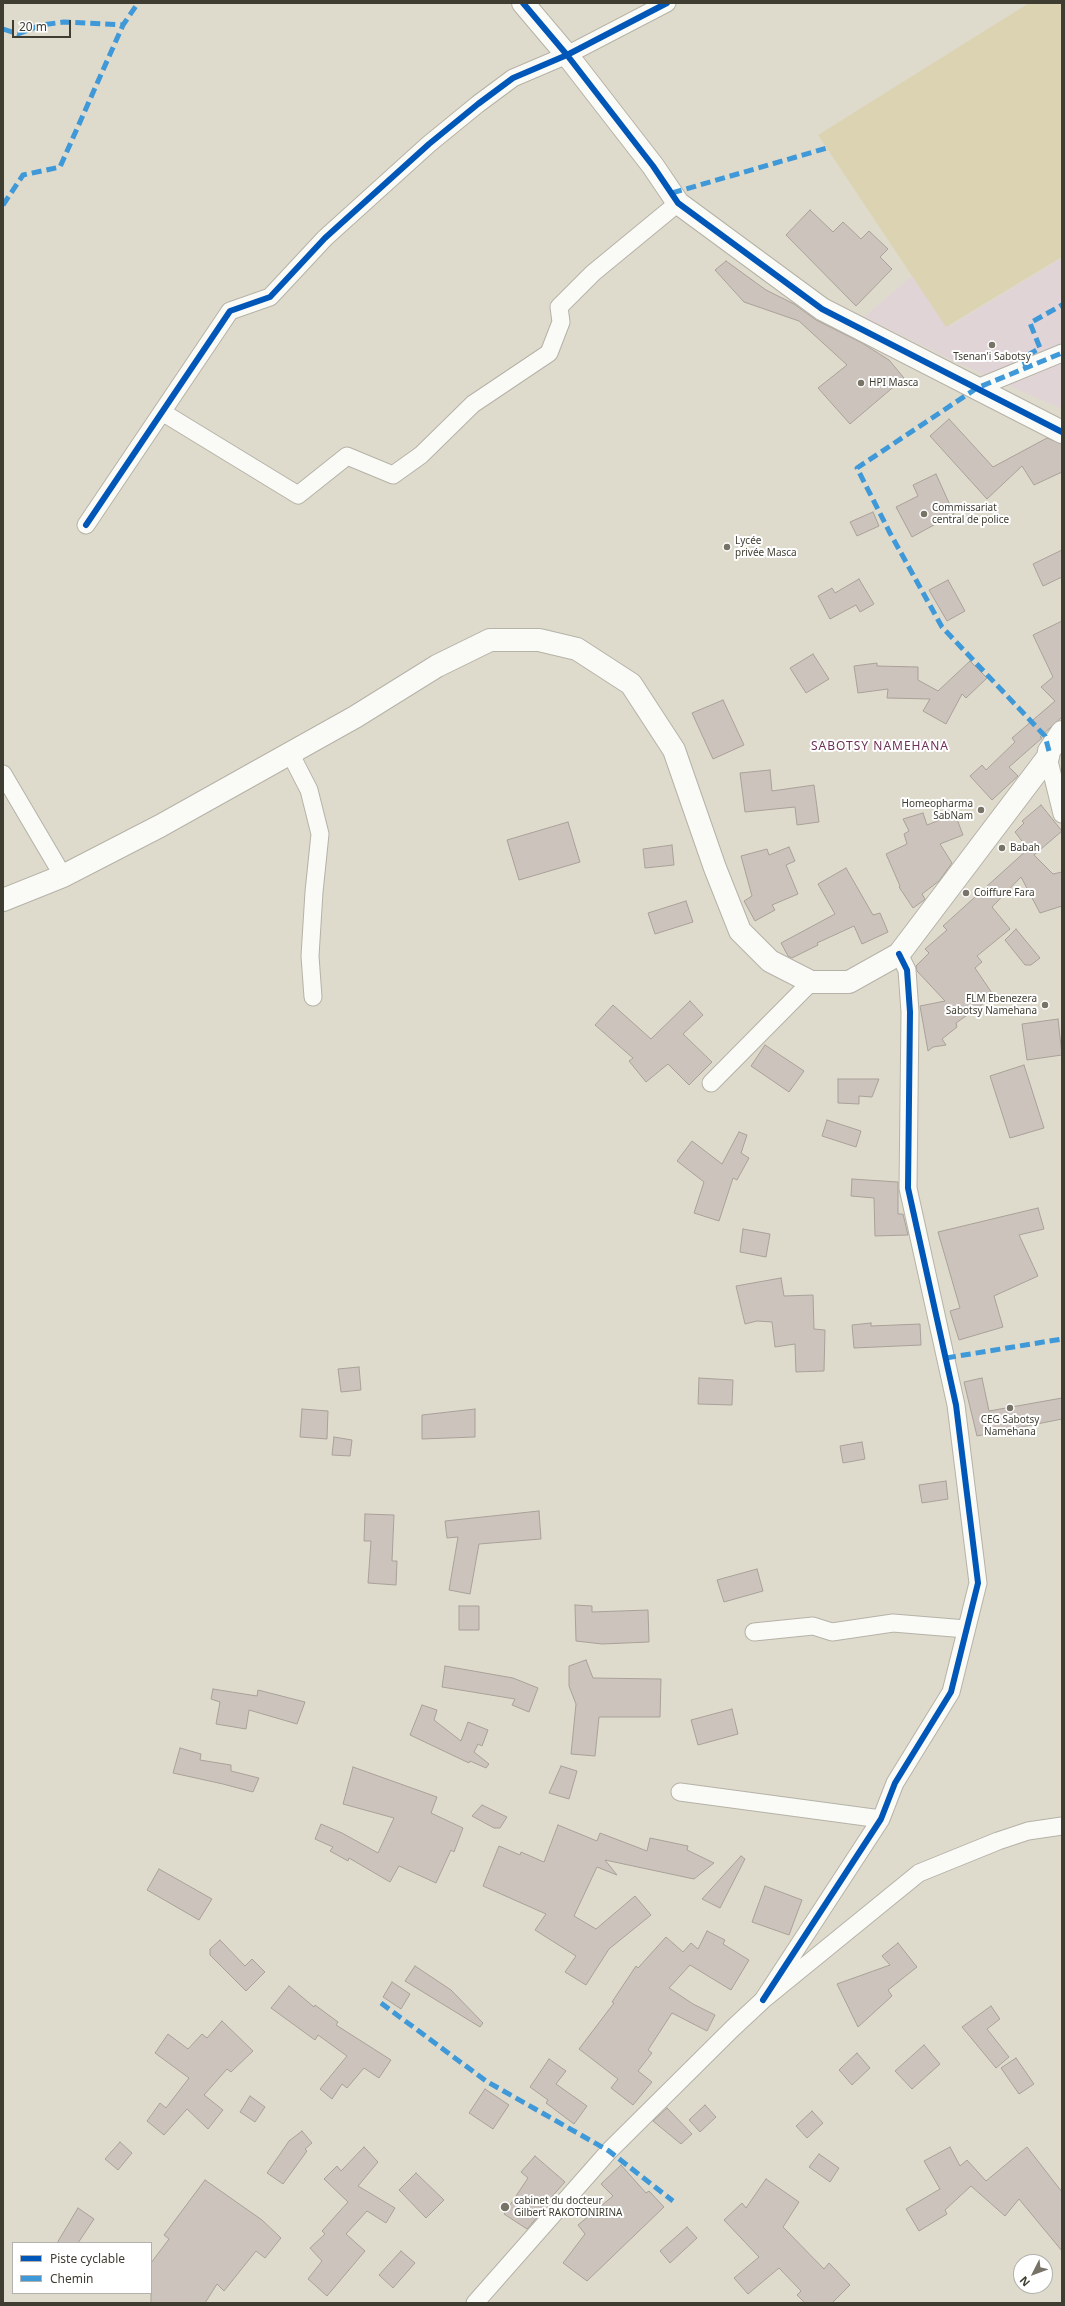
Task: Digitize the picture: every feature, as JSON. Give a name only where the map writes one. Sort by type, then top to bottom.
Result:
[{"type":"main road","points":[[523,3],[567,55],[654,166],[678,202],[822,309],[1062,432]]},
{"type":"main road","points":[[3,900],[63,876],[160,826],[355,717],[437,666],[490,640],[539,640],[577,649],[630,684],[674,750],[715,868],[740,931],[770,961],[811,982],[849,982],[899,954],[1048,757],[1049,751],[1062,732]]},
{"type":"street","points":[[86,525],[230,311],[270,297],[324,238],[429,144],[513,78],[567,55],[667,3]]},
{"type":"street","points":[[162,412],[298,495],[347,456],[393,475],[421,455],[473,404],[549,353],[561,322],[559,306],[593,273],[678,202]]},
{"type":"street","points":[[976,388],[1062,353]]},
{"type":"street","points":[[290,753],[309,790],[320,834],[314,892],[310,956],[313,997]]},
{"type":"street","points":[[1048,757],[1062,814]]},
{"type":"street","points":[[3,774],[63,876]]},
{"type":"street","points":[[763,2000],[880,1819],[895,1783],[951,1692],[978,1583],[956,1405],[908,1188],[910,1012],[907,970],[899,954]]},
{"type":"street","points":[[712,1083],[811,982]]},
{"type":"street","points":[[754,1632],[813,1626],[832,1632],[893,1623],[966,1629]]},
{"type":"street","points":[[680,1792],[880,1819]]},
{"type":"street","points":[[475,2303],[609,2151],[732,2028],[763,2000],[920,1873],[998,1841],[1028,1831],[1062,1826]]},
{"type":"shaded area","points":[[1029,3],[1062,3],[1062,257],[946,327],[818,135]]},
{"type":"shaded area","name":"Tsenan'i Sabotsy","points":[[1062,258],[1062,409],[960,364],[864,317],[914,274],[950,326]]},
{"type":"building","points":[[810,210],[833,232],[843,222],[861,239],[869,231],[888,249],[880,257],[892,269],[856,306],[786,235]]},
{"type":"building","points":[[726,261],[766,290],[794,304],[816,320],[862,343],[889,360],[904,378],[850,424],[818,388],[847,365],[799,321],[744,302],[715,270]]},
{"type":"building","points":[[949,419],[993,467],[1047,438],[1062,444],[1062,472],[1034,485],[1022,466],[987,499],[930,436]]},
{"type":"building","points":[[936,474],[954,514],[912,537],[896,507],[918,496],[913,485]]},
{"type":"building","points":[[873,512],[879,526],[857,536],[850,522]]},
{"type":"building","points":[[1062,550],[1062,577],[1043,586],[1033,564]]},
{"type":"building","points":[[859,579],[874,604],[860,612],[856,605],[830,619],[818,596],[832,588],[835,593]]},
{"type":"building","points":[[948,580],[965,611],[947,621],[929,590]]},
{"type":"building","points":[[1062,621],[1062,717],[1040,737],[1042,738],[1009,767],[1018,776],[992,800],[970,776],[982,765],[986,770],[1015,742],[1012,738],[1055,701],[1041,687],[1053,677],[1033,635]]},
{"type":"building","points":[[813,654],[829,679],[806,693],[790,668]]},
{"type":"building","points":[[970,661],[987,678],[966,698],[962,694],[946,724],[923,711],[930,699],[887,698],[888,689],[858,693],[854,666],[877,663],[877,666],[918,667],[918,680],[938,691]]},
{"type":"building","points":[[723,700],[744,745],[713,759],[692,713]]},
{"type":"building","points":[[770,770],[772,791],[814,785],[819,822],[797,825],[795,807],[745,812],[740,773]]},
{"type":"building","points":[[1041,805],[1062,831],[1034,855],[1053,874],[1062,872],[1062,906],[1040,913],[1021,877],[992,907],[1010,929],[977,956],[982,962],[975,968],[994,996],[956,1023],[957,1027],[942,1039],[946,1045],[933,1047],[928,1051],[920,1006],[945,1001],[917,971],[916,966],[929,953],[925,949],[947,930],[943,926],[1028,849],[1015,832],[1024,823],[1022,821]]},
{"type":"building","points":[[923,813],[927,825],[955,814],[963,835],[940,844],[952,863],[939,881],[922,894],[925,899],[913,908],[899,887],[900,886],[886,854],[907,844],[904,834],[909,831],[903,819]]},
{"type":"building","points":[[568,822],[580,862],[519,880],[507,840]]},
{"type":"building","points":[[672,845],[674,865],[645,868],[643,849]]},
{"type":"building","points":[[789,847],[795,861],[786,865],[798,894],[772,905],[775,910],[755,921],[744,901],[752,896],[741,856],[767,849],[769,855]]},
{"type":"building","points":[[846,868],[873,915],[880,913],[888,932],[862,944],[854,926],[817,943],[818,945],[792,958],[788,956],[781,943],[835,914],[818,884]]},
{"type":"building","points":[[686,901],[693,922],[655,934],[648,913]]},
{"type":"building","points":[[1016,929],[1040,958],[1031,965],[1025,965],[1005,940]]},
{"type":"building","points":[[690,1001],[703,1015],[683,1034],[712,1062],[689,1085],[668,1064],[646,1082],[629,1061],[633,1058],[595,1025],[613,1005],[651,1039]]},
{"type":"building","points":[[1058,1019],[1062,1055],[1027,1060],[1022,1024]]},
{"type":"building","points":[[765,1045],[804,1071],[789,1092],[751,1066]]},
{"type":"building","points":[[1024,1065],[1044,1128],[1010,1138],[990,1076]]},
{"type":"building","points":[[838,1079],[879,1079],[872,1097],[859,1096],[859,1104],[838,1103]]},
{"type":"building","points":[[827,1120],[861,1131],[856,1147],[822,1136]]},
{"type":"building","points":[[739,1132],[747,1135],[741,1153],[749,1158],[737,1180],[733,1178],[719,1221],[694,1213],[704,1182],[677,1161],[692,1141],[722,1164]]},
{"type":"building","points":[[852,1179],[898,1182],[898,1214],[903,1214],[908,1235],[875,1236],[874,1198],[851,1196]]},
{"type":"building","points":[[1038,1208],[1044,1229],[1019,1235],[1038,1276],[994,1296],[1003,1327],[959,1340],[950,1311],[960,1308],[938,1232]]},
{"type":"building","points":[[743,1229],[770,1234],[766,1257],[740,1252]]},
{"type":"building","points":[[781,1278],[784,1296],[813,1295],[814,1329],[825,1330],[824,1371],[796,1372],[795,1344],[775,1347],[772,1322],[757,1321],[745,1324],[736,1286]]},
{"type":"building","points":[[871,1323],[871,1326],[920,1324],[921,1345],[854,1348],[852,1325]]},
{"type":"building","points":[[359,1367],[361,1390],[341,1392],[338,1369]]},
{"type":"building","points":[[699,1378],[733,1380],[732,1405],[698,1404]]},
{"type":"building","points":[[982,1378],[989,1411],[1062,1398],[1062,1419],[977,1436],[964,1382]]},
{"type":"building","points":[[302,1409],[328,1411],[327,1439],[300,1437]]},
{"type":"building","points":[[475,1409],[475,1437],[422,1439],[422,1415]]},
{"type":"building","points":[[334,1437],[352,1440],[350,1456],[332,1455]]},
{"type":"building","points":[[862,1442],[865,1459],[843,1463],[840,1446]]},
{"type":"building","points":[[946,1481],[948,1499],[922,1503],[919,1485]]},
{"type":"building","points":[[539,1511],[541,1539],[479,1544],[470,1594],[449,1590],[458,1537],[447,1538],[445,1521]]},
{"type":"building","points":[[365,1514],[394,1515],[392,1561],[397,1561],[396,1585],[368,1583],[371,1541],[364,1541]]},
{"type":"building","points":[[757,1569],[763,1591],[724,1602],[717,1580]]},
{"type":"building","points":[[575,1605],[592,1606],[592,1612],[648,1610],[649,1642],[602,1644],[576,1641]]},
{"type":"building","points":[[459,1606],[479,1606],[479,1630],[459,1630]]},
{"type":"building","points":[[586,1660],[593,1678],[661,1679],[660,1717],[599,1717],[595,1756],[571,1754],[576,1704],[569,1686],[569,1666]]},
{"type":"building","points":[[445,1666],[513,1678],[538,1688],[529,1712],[512,1705],[515,1699],[442,1687]]},
{"type":"building","points":[[213,1689],[257,1696],[258,1690],[305,1702],[297,1724],[249,1710],[246,1729],[216,1724],[220,1702],[211,1699]]},
{"type":"building","points":[[422,1705],[437,1710],[434,1720],[461,1741],[468,1722],[488,1730],[482,1746],[478,1744],[474,1752],[489,1764],[486,1768],[470,1761],[469,1763],[410,1735]]},
{"type":"building","points":[[732,1709],[738,1734],[698,1745],[691,1720]]},
{"type":"building","points":[[180,1748],[201,1754],[200,1760],[231,1765],[231,1771],[259,1778],[253,1792],[173,1773]]},
{"type":"building","points":[[561,1766],[577,1771],[569,1799],[549,1793]]},
{"type":"building","points":[[353,1767],[437,1797],[431,1813],[463,1828],[454,1852],[451,1850],[436,1883],[399,1866],[390,1882],[349,1858],[348,1861],[330,1851],[333,1847],[315,1839],[321,1824],[342,1833],[378,1853],[394,1818],[343,1804]]},
{"type":"building","points":[[482,1805],[507,1817],[500,1828],[494,1828],[472,1816]]},
{"type":"building","points":[[558,1825],[597,1841],[600,1833],[647,1851],[650,1838],[688,1846],[687,1850],[714,1863],[694,1879],[605,1860],[617,1875],[597,1867],[574,1916],[596,1929],[635,1896],[651,1915],[609,1949],[586,1985],[565,1972],[576,1956],[535,1930],[546,1914],[483,1886],[499,1846],[520,1855],[521,1852],[544,1862]]},
{"type":"building","points":[[741,1856],[745,1859],[720,1908],[702,1899]]},
{"type":"building","points":[[159,1869],[212,1899],[199,1920],[147,1890]]},
{"type":"building","points":[[765,1886],[802,1900],[789,1935],[752,1922]]},
{"type":"building","points":[[707,1931],[725,1940],[723,1944],[749,1960],[731,1990],[690,1965],[669,1988],[693,2004],[715,2015],[707,2031],[672,2013],[648,2050],[652,2053],[638,2071],[652,2082],[633,2105],[611,2088],[618,2079],[579,2049],[614,2003],[612,2002],[636,1966],[638,1968],[666,1937],[683,1952],[691,1943],[698,1949]]},
{"type":"building","points":[[220,1940],[245,1966],[252,1959],[265,1972],[246,1991],[210,1955],[210,1949]]},
{"type":"building","points":[[898,1943],[917,1967],[888,1990],[892,1996],[858,2027],[837,1984],[890,1965],[882,1956]]},
{"type":"building","points":[[415,1966],[451,1990],[483,2023],[480,2027],[405,1981]]},
{"type":"building","points":[[392,1982],[410,1994],[401,2009],[383,1997]]},
{"type":"building","points":[[289,1986],[314,2007],[315,2005],[338,2022],[336,2025],[391,2060],[379,2078],[364,2068],[347,2088],[342,2084],[332,2099],[320,2089],[347,2056],[318,2035],[315,2040],[271,2008]]},
{"type":"building","points":[[991,2006],[1000,2019],[987,2029],[1009,2057],[996,2068],[962,2027]]},
{"type":"building","points":[[222,2021],[253,2051],[231,2072],[227,2069],[204,2095],[223,2110],[208,2129],[187,2109],[164,2135],[147,2121],[160,2103],[166,2108],[189,2078],[155,2053],[168,2034],[188,2049],[202,2034],[207,2038]]},
{"type":"building","points":[[924,2045],[940,2064],[912,2089],[895,2071]]},
{"type":"building","points":[[857,2053],[870,2068],[852,2085],[839,2070]]},
{"type":"building","points":[[1016,2058],[1034,2084],[1019,2094],[1001,2068]]},
{"type":"building","points":[[549,2059],[566,2071],[556,2084],[587,2106],[574,2124],[546,2103],[548,2100],[530,2087]]},
{"type":"building","points":[[485,2089],[509,2105],[493,2129],[469,2113]]},
{"type":"building","points":[[250,2096],[265,2107],[255,2122],[240,2112]]},
{"type":"building","points":[[705,2105],[716,2117],[700,2132],[689,2120]]},
{"type":"building","points":[[667,2108],[692,2134],[681,2144],[653,2121]]},
{"type":"building","points":[[812,2111],[823,2123],[807,2138],[796,2126]]},
{"type":"building","points":[[302,2131],[312,2143],[305,2149],[307,2151],[283,2184],[267,2173],[289,2141]]},
{"type":"building","points":[[120,2142],[132,2153],[118,2170],[105,2159]]},
{"type":"building","points":[[364,2147],[378,2162],[358,2186],[395,2208],[386,2223],[367,2211],[346,2234],[365,2251],[327,2296],[308,2279],[322,2261],[310,2248],[325,2234],[322,2231],[348,2202],[324,2179],[337,2166],[341,2171]]},
{"type":"building","points":[[950,2147],[960,2166],[967,2160],[986,2181],[1027,2147],[1062,2192],[1062,2251],[1019,2199],[1005,2216],[971,2186],[945,2210],[947,2214],[919,2231],[906,2209],[940,2189],[924,2161]]},
{"type":"building","points":[[819,2154],[839,2168],[830,2182],[809,2167]]},
{"type":"building","points":[[535,2156],[565,2182],[538,2212],[540,2214],[527,2229],[504,2214],[528,2178],[521,2172]]},
{"type":"building","points":[[621,2165],[646,2193],[649,2191],[664,2207],[587,2281],[563,2263],[585,2234],[578,2225],[613,2196],[601,2184]]},
{"type":"building","points":[[416,2173],[444,2200],[426,2218],[399,2190]]},
{"type":"building","points":[[766,2179],[799,2202],[783,2227],[824,2269],[829,2263],[850,2285],[832,2303],[805,2303],[797,2295],[801,2291],[779,2268],[748,2294],[734,2278],[759,2257],[724,2220],[742,2203],[746,2208]]},
{"type":"building","points":[[205,2180],[262,2220],[281,2238],[265,2258],[256,2251],[224,2291],[217,2284],[205,2303],[151,2303],[152,2262],[169,2239],[164,2235]]},
{"type":"building","points":[[78,2208],[94,2219],[79,2242],[58,2242]]},
{"type":"building","points":[[687,2227],[697,2238],[670,2263],[660,2251]]},
{"type":"building","points":[[401,2251],[415,2263],[393,2288],[379,2275]]},
{"type":"marked path","points":[[3,29],[18,34],[41,25],[64,22],[123,25],[138,3]]},
{"type":"marked path","points":[[3,205],[23,175],[60,167],[123,25]]},
{"type":"marked path","points":[[672,193],[827,148]]},
{"type":"marked path","points":[[1026,367],[1023,358],[1040,348],[1030,323],[1062,305]]},
{"type":"marked path","points":[[1049,751],[1045,736],[942,627],[890,533],[857,468],[977,388],[1062,353]]},
{"type":"marked path","points":[[946,1358],[1062,1339]]},
{"type":"marked path","points":[[381,2003],[486,2081],[609,2151],[673,2201]]},
{"type":"cycle path","points":[[523,3],[567,55],[653,166],[678,203],[822,309],[1062,432]]},
{"type":"cycle path","points":[[86,525],[230,311],[270,297],[325,238],[429,144],[513,78],[567,55],[667,3]]},
{"type":"cycle path","points":[[763,2000],[881,1819],[895,1783],[951,1692],[978,1583],[956,1405],[908,1188],[910,1012],[907,970],[899,954]]},
{"type":"place","name":"Tsenan'i Sabotsy","points":[[992,345]]},
{"type":"place","name":"HPI Masca","points":[[861,383]]},
{"type":"place","name":"Commissariat central de police","points":[[924,514]]},
{"type":"place","name":"Lycée privée Masca","points":[[727,547]]},
{"type":"place","name":"Homeopharma SabNam","points":[[981,810]]},
{"type":"place","name":"Babah","points":[[1002,848]]},
{"type":"place","name":"Coiffure Fara","points":[[966,893]]},
{"type":"place","name":"FLM Ebenezera Sabotsy Namehana","points":[[1045,1005]]},
{"type":"place","name":"CEG Sabotsy Namehana","points":[[1010,1408]]},
{"type":"place","name":"cabinet du docteur Gilbert RAKOTONIRINA","points":[[505,2207]]},
{"type":"district","name":"SABOTSY NAMEHANA","points":[[880,747]]}]
